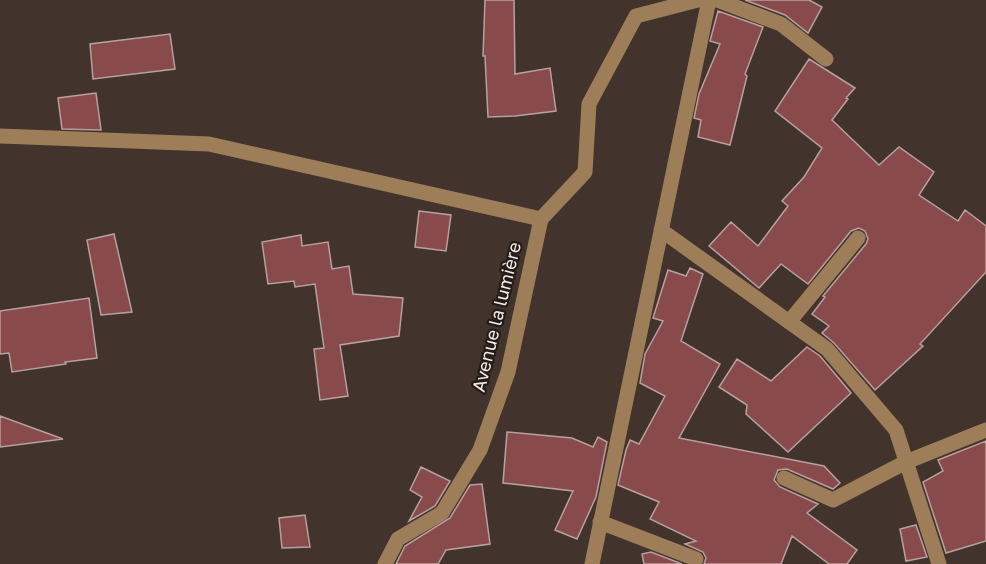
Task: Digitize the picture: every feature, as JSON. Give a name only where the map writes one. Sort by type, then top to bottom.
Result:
[{"type":"street","points":[[0,136],[209,144],[541,219],[585,172],[589,104],[636,16],[698,0]]},
{"type":"street","points":[[592,564],[709,0]]},
{"type":"street","points":[[717,0],[781,24],[826,59]]},
{"type":"street","name":"Avenue la lumière","points":[[385,564],[398,539],[442,513],[480,450],[508,372],[541,219]]},
{"type":"street","points":[[661,230],[827,349],[896,430],[939,564]]},
{"type":"street","points":[[789,322],[858,238]]},
{"type":"street","points":[[784,478],[833,500],[906,462],[986,430]]},
{"type":"street","points":[[600,522],[696,559]]},
{"type":"building","points":[[485,0],[514,0],[515,74],[550,68],[556,111],[488,117],[485,56],[483,56]]},
{"type":"building","points":[[745,0],[809,0],[822,7],[808,33],[785,15]]},
{"type":"building","points":[[718,11],[763,27],[745,74],[747,76],[730,145],[698,137],[701,120],[694,118],[699,94],[720,44],[710,41]]},
{"type":"building","points":[[170,34],[175,69],[93,79],[90,44]]},
{"type":"building","points":[[809,59],[855,88],[832,120],[879,165],[899,147],[934,172],[919,195],[958,221],[965,210],[986,226],[986,272],[920,344],[923,346],[875,390],[834,343],[822,333],[829,326],[812,314],[825,297],[823,296],[866,244],[868,239],[865,231],[859,228],[851,231],[808,284],[781,264],[759,288],[709,246],[731,222],[758,246],[788,206],[782,201],[804,177],[822,148],[775,111]]},
{"type":"building","points":[[96,93],[101,130],[62,129],[58,98]]},
{"type":"building","points":[[419,211],[451,215],[446,251],[415,247]]},
{"type":"building","points":[[114,234],[132,312],[101,315],[87,240]]},
{"type":"building","points":[[301,235],[302,246],[328,242],[332,269],[349,266],[353,294],[403,298],[399,336],[340,345],[348,396],[320,400],[314,349],[324,348],[315,284],[295,287],[294,281],[268,284],[262,242]]},
{"type":"building","points":[[690,268],[703,274],[681,341],[720,364],[679,438],[824,466],[840,483],[833,489],[787,469],[778,470],[774,480],[780,487],[818,504],[807,513],[857,550],[847,564],[829,564],[792,536],[781,564],[704,564],[706,558],[703,552],[685,544],[696,541],[650,519],[659,502],[618,485],[630,440],[639,444],[665,396],[640,383],[645,354],[663,321],[653,318],[668,270],[686,276]]},
{"type":"building","points":[[89,298],[97,358],[12,372],[9,353],[0,354],[0,311]]},
{"type":"building","points":[[807,347],[820,356],[851,393],[788,452],[746,414],[747,405],[719,387],[737,359],[771,381]]},
{"type":"building","points":[[0,416],[63,439],[0,447]]},
{"type":"building","points":[[507,432],[572,438],[593,447],[598,437],[607,442],[596,497],[577,539],[555,530],[573,491],[503,483]]},
{"type":"building","points":[[986,441],[986,541],[946,553],[923,482],[943,471],[938,460]]},
{"type":"building","points":[[421,467],[450,481],[435,506],[409,521],[422,497],[410,490]]},
{"type":"building","points":[[482,484],[490,544],[446,550],[438,564],[396,564],[405,546],[450,518],[470,485]]},
{"type":"building","points":[[305,515],[310,547],[282,548],[279,518]]},
{"type":"building","points":[[916,525],[927,557],[906,561],[900,529]]},
{"type":"building","points":[[651,552],[682,564],[644,564],[642,554]]}]
